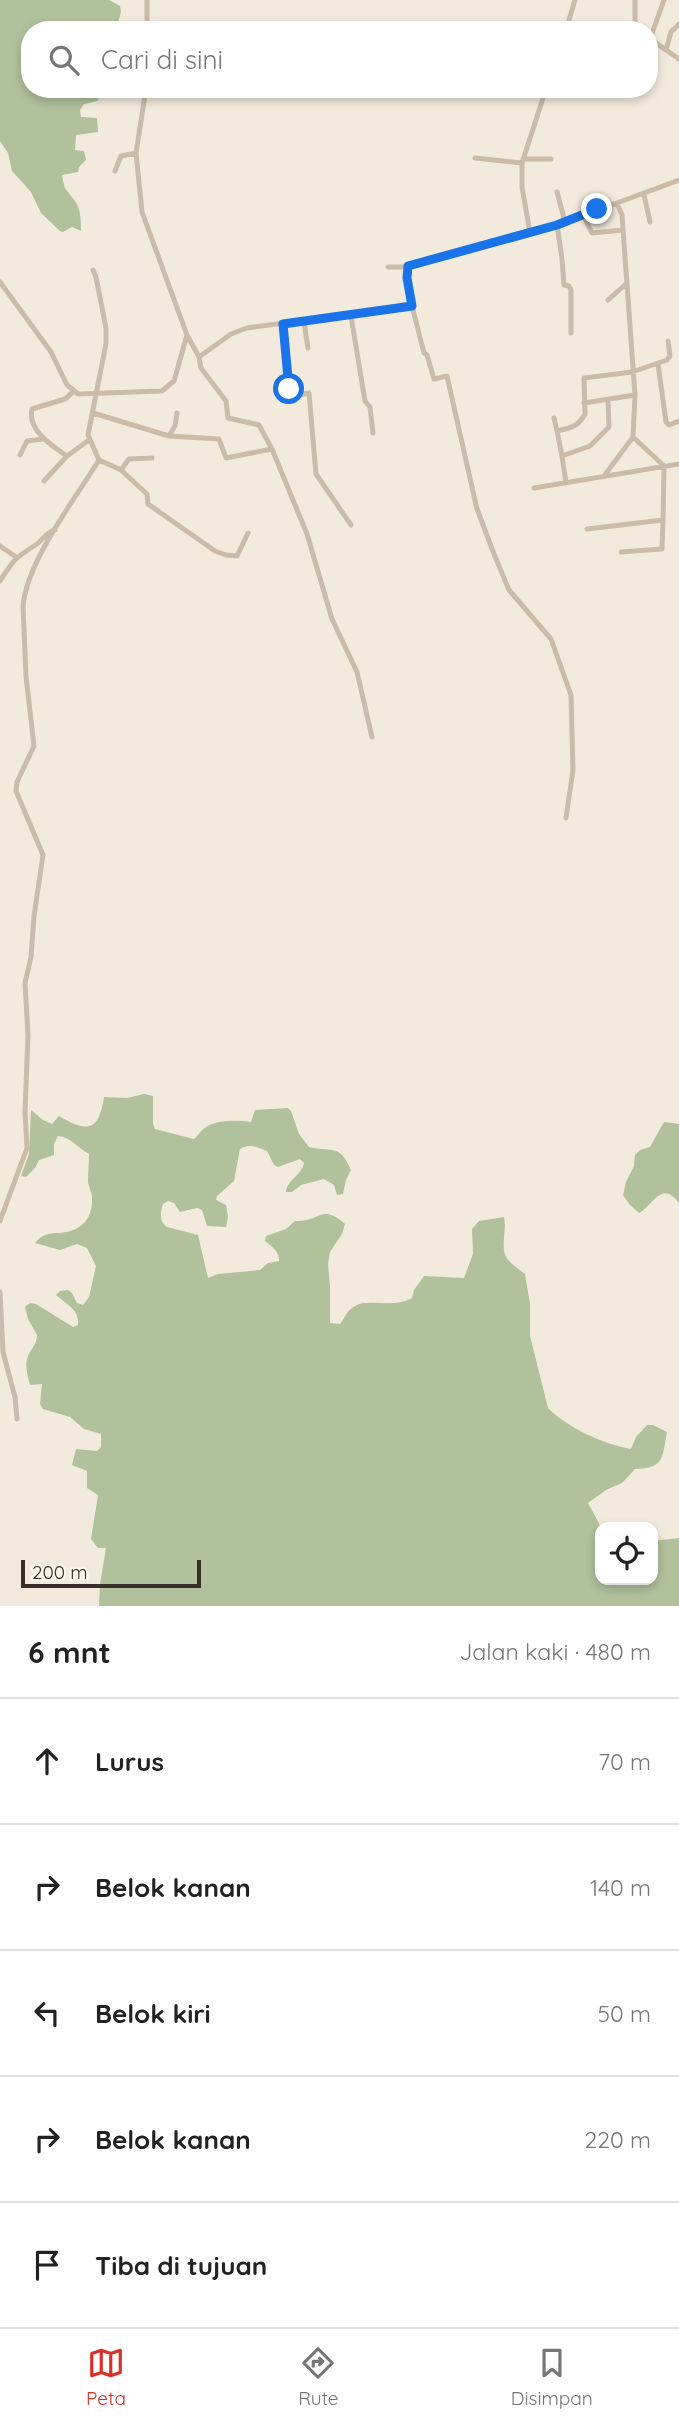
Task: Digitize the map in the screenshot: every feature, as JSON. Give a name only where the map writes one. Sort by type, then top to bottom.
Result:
[{"type":"street","points":[[146,21],[147,0]]},
{"type":"street","points":[[569,21],[575,0]]},
{"type":"street","points":[[635,0],[636,21]]},
{"type":"street","points":[[656,21],[664,0]]},
{"type":"street","points":[[666,50],[671,32],[679,24]]},
{"type":"street","points":[[658,44],[679,59]]},
{"type":"street","points":[[145,98],[136,153],[144,218],[187,335],[199,357],[201,368],[226,401],[229,419],[259,425],[272,449],[307,534],[332,619],[357,672],[372,737]]},
{"type":"street","points":[[530,233],[522,187],[523,161],[543,98]]},
{"type":"street","points":[[115,171],[121,156],[136,153]]},
{"type":"street","points":[[475,158],[523,161],[551,159]]},
{"type":"street","points":[[387,267],[407,267],[557,225],[679,180]]},
{"type":"street","points":[[557,192],[565,222]]},
{"type":"street","points":[[644,195],[650,222]]},
{"type":"street","points":[[604,476],[633,437],[635,395],[622,215],[617,203]]},
{"type":"street","points":[[583,215],[592,233],[623,230]]},
{"type":"street","points":[[557,225],[564,285],[572,290],[572,333]]},
{"type":"street","points":[[407,267],[412,306],[424,353],[434,379],[447,376],[477,509],[494,554],[510,591],[551,639],[570,689],[573,708],[573,770],[566,818]]},
{"type":"street","points":[[93,270],[106,328],[106,344],[88,435],[100,460],[121,470],[147,494],[148,504],[215,551],[237,556],[248,533]]},
{"type":"street","points":[[0,282],[51,352],[67,385],[78,394],[157,393],[168,388],[176,376],[187,335]]},
{"type":"street","points":[[608,300],[625,285]]},
{"type":"street","points":[[199,357],[236,331],[247,328],[412,306]]},
{"type":"street","points":[[351,316],[373,433]]},
{"type":"street","points":[[304,322],[308,348]]},
{"type":"street","points":[[283,324],[290,397],[309,393],[316,474],[351,525]]},
{"type":"street","points":[[556,431],[579,424],[585,414],[584,377],[632,372],[658,364],[670,356],[668,341]]},
{"type":"street","points":[[658,364],[666,422],[669,425],[679,421]]},
{"type":"street","points":[[67,456],[43,439],[31,418],[32,410],[65,399],[73,392]]},
{"type":"street","points":[[584,403],[635,395]]},
{"type":"street","points":[[562,456],[586,448],[609,426],[608,399]]},
{"type":"street","points":[[169,436],[175,426],[177,412]]},
{"type":"street","points":[[93,413],[169,436],[219,439],[226,458],[272,449]]},
{"type":"street","points":[[554,418],[566,483]]},
{"type":"street","points":[[621,552],[662,549],[664,466],[633,437]]},
{"type":"street","points":[[20,455],[27,441],[43,439]]},
{"type":"street","points":[[44,481],[67,456],[89,440]]},
{"type":"street","points":[[121,470],[130,458],[152,458]]},
{"type":"street","points":[[0,1220],[27,1149],[25,1112],[29,1035],[25,983],[43,855],[16,791],[17,782],[34,746],[26,676],[23,606],[31,578],[55,530],[100,460]]},
{"type":"street","points":[[534,488],[679,464]]},
{"type":"street","points":[[587,529],[663,520]]},
{"type":"street","points":[[0,581],[16,557],[55,530]]},
{"type":"street","points":[[0,546],[16,557]]},
{"type":"street","points":[[0,1292],[3,1352],[15,1397],[17,1419]]},
{"type":"green space","points":[[0,0],[109,0],[120,6],[119,21],[21,21],[21,98],[99,98],[98,101],[84,104],[80,110],[81,117],[97,118],[98,132],[76,135],[75,150],[84,151],[86,160],[78,172],[62,175],[65,188],[78,208],[81,231],[72,227],[60,231],[41,213],[31,192],[12,171],[8,153],[0,141]]},
{"type":"green space","points":[[144,1094],[153,1096],[155,1129],[194,1139],[204,1128],[216,1123],[251,1122],[255,1110],[288,1108],[299,1134],[309,1147],[339,1152],[343,1156],[351,1170],[343,1194],[337,1195],[334,1185],[324,1179],[286,1192],[304,1163],[300,1159],[278,1167],[274,1165],[267,1151],[246,1146],[240,1149],[234,1181],[216,1200],[226,1205],[226,1227],[207,1226],[202,1210],[197,1208],[180,1212],[174,1203],[168,1201],[163,1204],[161,1214],[167,1227],[198,1235],[208,1278],[218,1274],[260,1270],[268,1263],[279,1261],[277,1252],[265,1241],[266,1236],[286,1229],[295,1221],[325,1214],[337,1218],[345,1224],[330,1252],[328,1264],[330,1323],[340,1324],[350,1310],[361,1304],[397,1303],[412,1298],[424,1276],[464,1278],[473,1254],[472,1229],[479,1221],[504,1217],[505,1253],[511,1263],[525,1274],[530,1304],[530,1336],[548,1408],[586,1434],[631,1449],[636,1437],[647,1425],[667,1432],[663,1455],[657,1464],[635,1469],[622,1483],[588,1503],[598,1522],[595,1522],[595,1585],[658,1585],[658,1540],[679,1538],[679,1606],[99,1606],[106,1548],[98,1548],[91,1539],[98,1495],[87,1488],[87,1471],[72,1465],[76,1449],[97,1451],[101,1447],[101,1434],[84,1429],[70,1417],[43,1409],[40,1404],[42,1384],[30,1385],[27,1370],[27,1359],[37,1335],[25,1307],[30,1303],[36,1304],[73,1327],[78,1325],[75,1311],[56,1295],[60,1291],[68,1290],[77,1303],[83,1305],[89,1297],[96,1266],[87,1248],[77,1244],[60,1250],[35,1243],[46,1235],[73,1230],[88,1218],[92,1206],[88,1182],[89,1154],[71,1141],[58,1136],[54,1144],[54,1155],[39,1160],[26,1177],[21,1176],[29,1154],[31,1110],[52,1124],[59,1116],[85,1127],[91,1126],[99,1116],[104,1097],[127,1098]]},
{"type":"green space","points":[[664,1122],[679,1124],[679,1203],[673,1196],[662,1194],[639,1213],[623,1195],[626,1182],[634,1166],[635,1155],[650,1147]]},
{"type":"route","points":[[289,389],[283,324],[412,306],[406,269],[408,266],[557,225],[597,209]]}]
